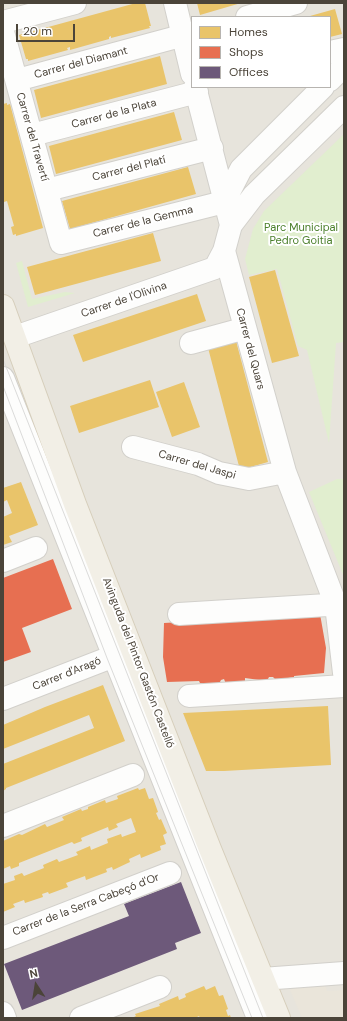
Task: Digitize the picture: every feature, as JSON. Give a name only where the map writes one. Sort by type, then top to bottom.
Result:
[{"type":"main road","name":"Avinguda del Pintor Gastón Castelló","points":[[3,306],[75,504],[122,652],[279,1018]]},
{"type":"street","points":[[3,22],[75,3]]},
{"type":"street","points":[[175,3],[187,34],[191,59]]},
{"type":"street","points":[[250,16],[296,3]]},
{"type":"street","name":"Carrer del Travertí","points":[[3,32],[61,243]]},
{"type":"street","name":"Carrer del Diamant","points":[[17,80],[187,34]]},
{"type":"street","points":[[331,52],[344,49]]},
{"type":"street","points":[[331,79],[344,66]]},
{"type":"street","name":"Carrer de la Plata","points":[[32,135],[191,85]]},
{"type":"street","points":[[196,88],[231,225]]},
{"type":"street","points":[[224,202],[241,169],[322,88]]},
{"type":"street","points":[[224,251],[231,225],[254,195],[344,107]]},
{"type":"street","name":"Carrer del Platí","points":[[47,190],[212,148]]},
{"type":"street","name":"Carrer de la Gemma","points":[[61,243],[224,202]]},
{"type":"street","name":"Carrer de l'Olivina","points":[[15,337],[215,268],[224,251]]},
{"type":"street","name":"Carrer del Quars","points":[[224,251],[285,472],[340,605],[344,673]]},
{"type":"street","points":[[192,343],[235,331]]},
{"type":"street","name":"Avinguda del Pintor Gastón Castelló","points":[[3,378],[122,652],[258,1018]]},
{"type":"street","name":"Carrer del Jaspi","points":[[133,447],[198,464],[220,473],[249,479],[285,472]]},
{"type":"street","points":[[3,561],[36,548]]},
{"type":"street","points":[[179,614],[340,605]]},
{"type":"street","name":"Carrer d'Aragó","points":[[3,699],[122,652]]},
{"type":"street","points":[[189,696],[344,686]]},
{"type":"street","points":[[3,826],[133,776]]},
{"type":"street","name":"Carrer de la Serra Cabeçó d'Or","points":[[3,938],[170,872]]},
{"type":"street","points":[[262,980],[344,973]]},
{"type":"street","points":[[81,1018],[160,987]]},
{"type":"street","points":[[3,1013],[5,1018]]},
{"type":"shaded area","points":[[3,3],[344,3],[344,1018],[3,1018]]},
{"type":"shaded area","points":[[325,985],[327,991],[344,990],[344,1018],[302,1018],[290,990],[296,987]]},
{"type":"green space","name":"Parc Municipal Pedro Goitia","points":[[344,134],[344,342],[336,343],[329,443],[307,350],[298,346],[277,269],[249,275],[245,259],[253,229],[264,211]]},
{"type":"green space","points":[[22,261],[32,299],[65,292],[75,293],[28,307],[16,263]]},
{"type":"green space","points":[[337,479],[344,479],[344,577],[309,492]]},
{"type":"building: Homes","points":[[136,3],[145,3],[151,26],[149,26],[150,28],[111,38],[111,36],[109,39],[70,50],[70,47],[67,48],[68,50],[28,61],[28,59],[26,59],[19,35]]},
{"type":"building: Homes","points":[[197,3],[241,3],[200,15]]},
{"type":"building: Homes","points":[[335,9],[342,34],[331,37],[331,16],[310,16]]},
{"type":"building: Homes","points":[[160,56],[167,84],[41,118],[34,90]]},
{"type":"building: Homes","points":[[7,103],[7,105],[10,104],[43,228],[16,236],[16,234],[13,235],[11,227],[14,226],[7,201],[4,202],[3,200],[3,104]]},
{"type":"building: Homes","points":[[174,112],[182,140],[56,174],[49,146]]},
{"type":"building: Homes","points":[[188,167],[196,194],[70,229],[62,201]]},
{"type":"building: Homes","points":[[153,233],[161,261],[35,295],[27,267]]},
{"type":"building: Homes","points":[[275,270],[299,356],[272,363],[249,277]]},
{"type":"building: Homes","points":[[197,294],[206,321],[83,362],[73,335]]},
{"type":"building: Homes","points":[[235,337],[268,462],[240,470],[207,344]]},
{"type":"building: Homes","points":[[150,380],[159,407],[79,433],[70,406]]},
{"type":"building: Homes","points":[[184,382],[200,427],[172,437],[156,392]]},
{"type":"building: Homes","points":[[21,482],[38,525],[9,536],[12,542],[3,545],[3,517],[12,513],[7,500],[3,502],[3,488]]},
{"type":"building: Homes","points":[[103,685],[125,741],[6,788],[3,791],[3,764],[94,728],[89,715],[3,749],[3,725]]},
{"type":"building: Homes","points":[[328,706],[331,765],[224,771],[206,771],[183,713]]},
{"type":"building: Homes","points":[[138,788],[139,790],[145,788],[149,799],[153,798],[158,812],[156,813],[159,820],[161,819],[167,833],[163,835],[166,844],[160,846],[161,850],[141,858],[140,854],[129,859],[130,862],[113,870],[112,867],[106,869],[107,872],[86,880],[85,876],[66,883],[68,887],[49,894],[48,892],[42,894],[43,897],[25,903],[24,900],[13,904],[15,907],[3,912],[3,884],[15,880],[14,876],[22,873],[24,876],[44,868],[43,865],[57,859],[59,862],[78,855],[76,852],[90,846],[91,850],[108,843],[107,839],[121,834],[122,837],[136,832],[131,818],[116,824],[118,827],[109,831],[108,827],[81,838],[82,841],[74,844],[72,842],[19,863],[19,866],[11,869],[10,866],[3,869],[3,841],[19,834],[22,835],[45,824],[47,827],[64,820],[62,817],[81,809],[82,811],[88,809],[88,807],[105,800],[106,803],[118,799],[117,796]]},
{"type":"building: Homes","points":[[204,986],[206,990],[215,986],[219,996],[223,995],[228,1009],[226,1010],[228,1016],[230,1015],[231,1018],[200,1018],[199,1016],[195,1018],[132,1018],[136,1016],[135,1014],[160,1006],[159,1004],[178,996],[179,1000],[186,997],[185,994]]},
{"type":"building: Shops","points":[[53,559],[72,609],[22,628],[31,652],[3,662],[3,578]]},
{"type":"building: Shops","points":[[320,614],[326,648],[324,673],[294,676],[276,680],[273,677],[269,677],[267,681],[245,678],[245,681],[226,684],[224,679],[221,680],[219,684],[200,683],[199,681],[167,682],[163,657],[164,623]]},
{"type":"building: Offices","points":[[181,882],[201,933],[175,943],[177,949],[22,1010],[4,964],[129,916],[124,904]]},
{"type":"tram line","points":[[3,359],[263,1018]]},
{"type":"tram line","points":[[3,386],[107,658],[252,1018]]}]
